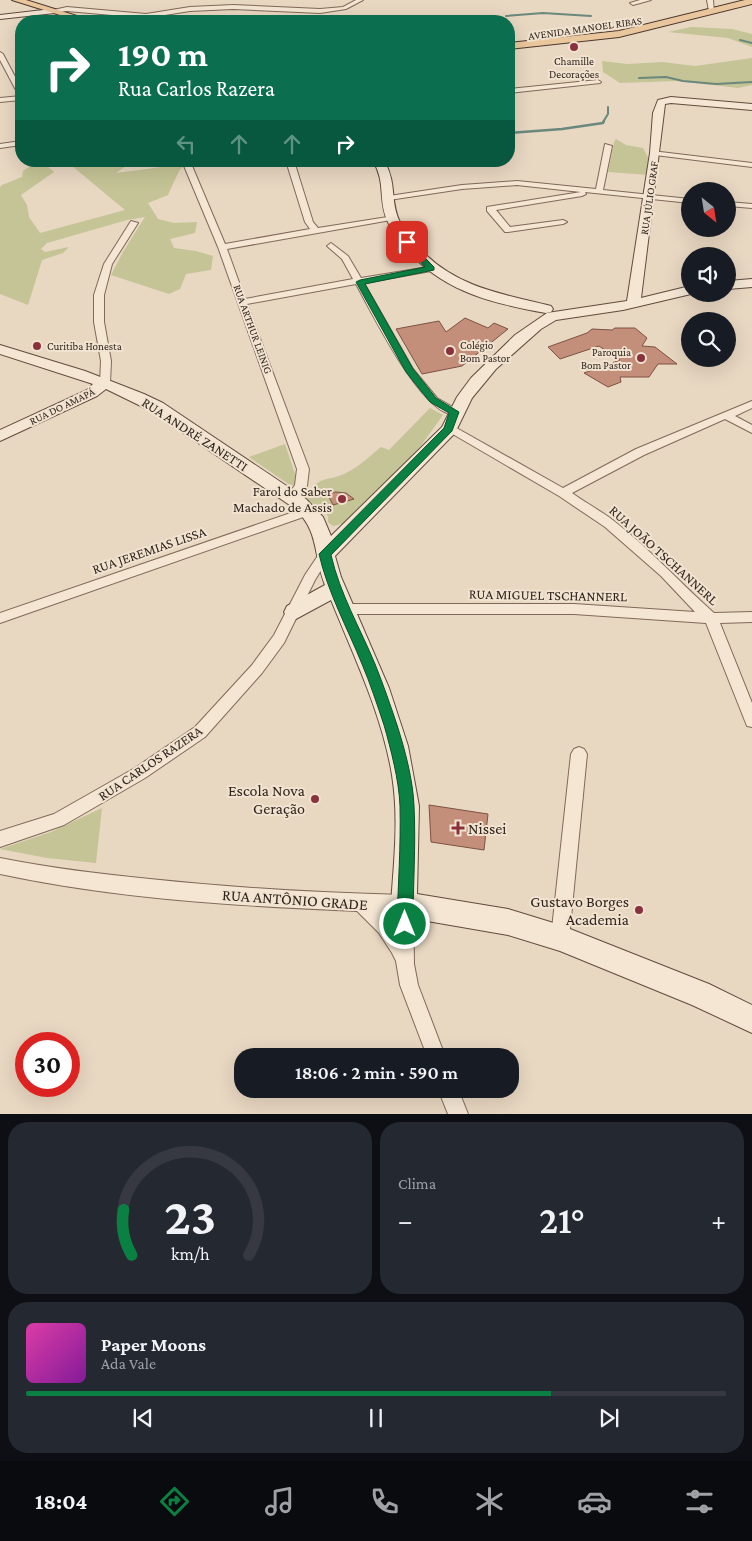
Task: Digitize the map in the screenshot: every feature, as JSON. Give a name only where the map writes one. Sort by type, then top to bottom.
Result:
[{"type":"main road","points":[[6,0],[60,15]]},
{"type":"main road","points":[[16,0],[49,12]]},
{"type":"main road","name":"AVENIDA MANOEL RIBAS","points":[[515,47],[632,36],[752,1]]},
{"type":"main road","name":"AVENIDA MANOEL RIBAS","points":[[733,8],[752,5]]},
{"type":"main road","points":[[0,16],[49,12]]},
{"type":"main road","points":[[671,100],[752,107]]},
{"type":"main road","points":[[736,284],[752,283]]},
{"type":"main road","points":[[602,310],[681,292]]},
{"type":"main road","name":"RUA CARLOS RAZERA","points":[[325,554],[448,429],[454,412],[488,368],[545,315]]},
{"type":"main road","name":"RUA ANDRÉ ZANETTI","points":[[0,349],[106,383],[157,407],[292,498],[308,511],[316,521],[325,554]]},
{"type":"main road","name":"RUA DO AMAPÁ","points":[[0,436],[92,393],[106,383]]},
{"type":"main road","points":[[325,554],[343,609],[368,663],[382,701],[391,727],[402,774],[407,805],[404,904]]},
{"type":"main road","points":[[294,612],[335,588]]},
{"type":"main road","name":"RUA ANTÔNIO GRADE","points":[[404,904],[508,922],[560,938],[590,949],[623,965],[699,994],[752,1019]]},
{"type":"street","points":[[350,0],[358,1]]},
{"type":"street","points":[[633,3],[648,0]]},
{"type":"street","points":[[710,0],[710,14]]},
{"type":"street","points":[[152,15],[190,9],[239,7],[320,11],[344,8],[358,1]]},
{"type":"street","points":[[49,12],[67,9],[134,15]]},
{"type":"street","points":[[92,15],[97,12]]},
{"type":"street","points":[[0,54],[15,83]]},
{"type":"street","points":[[515,91],[545,86],[598,82]]},
{"type":"street","points":[[0,100],[15,99]]},
{"type":"street","name":"RUA JÚLIO GRAF","points":[[633,304],[656,153],[658,113],[661,102],[671,100]]},
{"type":"street","points":[[0,146],[15,144]]},
{"type":"street","points":[[596,191],[608,146]]},
{"type":"street","points":[[656,153],[752,165]]},
{"type":"street","name":"RUA ARTHUR LEINIG","points":[[189,167],[222,246],[303,469],[300,486],[292,498]]},
{"type":"street","points":[[292,167],[309,222],[315,230]]},
{"type":"street","points":[[381,167],[388,181],[392,218],[407,242],[431,268],[447,279],[471,291],[545,315],[602,310]]},
{"type":"street","points":[[389,198],[462,186],[517,183],[681,199]]},
{"type":"street","points":[[563,222],[508,230],[490,209],[596,191]]},
{"type":"street","points":[[736,205],[752,206]]},
{"type":"street","points":[[222,246],[392,218]]},
{"type":"street","name":"RUA DO AMAPÁ","points":[[106,383],[106,361],[99,322],[99,295],[108,264],[134,222]]},
{"type":"street","points":[[331,246],[345,258],[409,370],[433,400],[454,412]]},
{"type":"street","points":[[243,302],[431,268]]},
{"type":"street","points":[[563,494],[640,452],[752,404]]},
{"type":"street","points":[[727,416],[752,430]]},
{"type":"street","name":"RUA JOÃO TSCHANNERL","points":[[448,429],[563,494],[609,524],[665,573],[711,618],[752,721]]},
{"type":"street","name":"RUA JEREMIAS LISSA","points":[[0,618],[308,511]]},
{"type":"street","name":"RUA CARLOS RAZERA","points":[[0,839],[58,820],[140,773],[200,732],[257,669],[279,638],[310,578],[325,554]]},
{"type":"street","name":"RUA MIGUEL TSCHANNERL","points":[[343,609],[574,609],[711,618],[752,617]]},
{"type":"street","points":[[560,938],[579,754]]},
{"type":"street","name":"RUA ANTÔNIO GRADE","points":[[0,866],[81,880],[162,889],[272,898],[404,904]]},
{"type":"street","points":[[361,903],[388,928],[395,938],[405,964]]},
{"type":"street","points":[[404,904],[405,964],[409,985],[433,1048]]},
{"type":"street","points":[[452,1098],[458,1114]]},
{"type":"shaded area","points":[[691,27],[732,29],[752,34],[752,47],[728,38],[668,32]]},
{"type":"shaded area","points":[[752,58],[752,85],[738,88],[678,81],[620,83],[603,72],[602,61],[627,64],[662,62],[695,66]]},
{"type":"shaded area","points":[[616,139],[626,145],[643,148],[651,163],[649,175],[608,172]]},
{"type":"shaded area","points":[[29,167],[48,167],[54,172],[21,195],[27,205],[29,217],[40,233],[125,210],[73,167],[124,167],[116,173],[162,167],[182,167],[168,195],[148,203],[158,219],[174,223],[197,222],[195,233],[170,239],[174,248],[213,256],[211,270],[186,274],[180,289],[169,294],[111,275],[145,217],[127,220],[47,243],[41,249],[45,252],[69,247],[63,253],[42,260],[28,305],[0,294],[0,187],[2,185],[22,177],[23,171]]},
{"type":"shaded area","points":[[430,408],[443,415],[417,451],[346,523],[333,526],[328,522],[328,516],[321,509],[307,500],[311,491],[319,482],[351,470],[381,447],[389,450]]},
{"type":"shaded area","points":[[285,444],[297,480],[295,485],[290,485],[249,457]]},
{"type":"shaded area","points":[[102,808],[96,863],[47,858],[0,849],[51,832]]},
{"type":"building","name":"Colégio Bom Pastor","points":[[465,318],[488,328],[494,323],[508,329],[462,366],[422,374],[396,329],[439,321],[446,332]]},
{"type":"building","name":"Paroquia Bom Pastor","points":[[615,328],[635,328],[647,338],[642,346],[655,347],[677,364],[658,364],[649,377],[620,377],[621,382],[608,387],[584,373],[620,360],[599,346],[560,359],[548,347],[587,333],[592,329],[612,330]]},
{"type":"building","name":"Farol do Saber Machado de Assis","points":[[327,493],[346,493],[354,499],[333,505]]},
{"type":"building","name":"Nissei","points":[[429,805],[488,814],[484,850],[431,842]]},
{"type":"waterway","points":[[515,15],[543,13],[591,16]]},
{"type":"waterway","points":[[740,40],[752,43]]},
{"type":"waterway","points":[[639,78],[666,77],[683,81],[716,84],[752,82]]},
{"type":"waterway","points":[[603,122],[608,114],[608,107]]},
{"type":"waterway","points":[[515,133],[562,129],[603,123],[604,121]]},
{"type":"place","name":"Chamille Decorações","points":[[574,47]]},
{"type":"place","name":"Curitiba Honesta","points":[[37,346]]},
{"type":"place","name":"Colégio Bom Pastor","points":[[450,351]]},
{"type":"place","name":"Paroquia Bom Pastor","points":[[641,358]]},
{"type":"place","name":"Farol do Saber Machado de Assis","points":[[342,499]]},
{"type":"place","name":"Escola Nova Geração","points":[[315,799]]},
{"type":"place","name":"Nissei","points":[[458,828]]},
{"type":"place","name":"Gustavo Borges Academia","points":[[639,910]]},
{"type":"route","points":[[405,924],[407,805],[402,774],[391,727],[382,701],[368,663],[329,573],[325,554],[448,429],[454,412],[433,400],[409,370],[360,282],[431,268],[407,242]]}]
